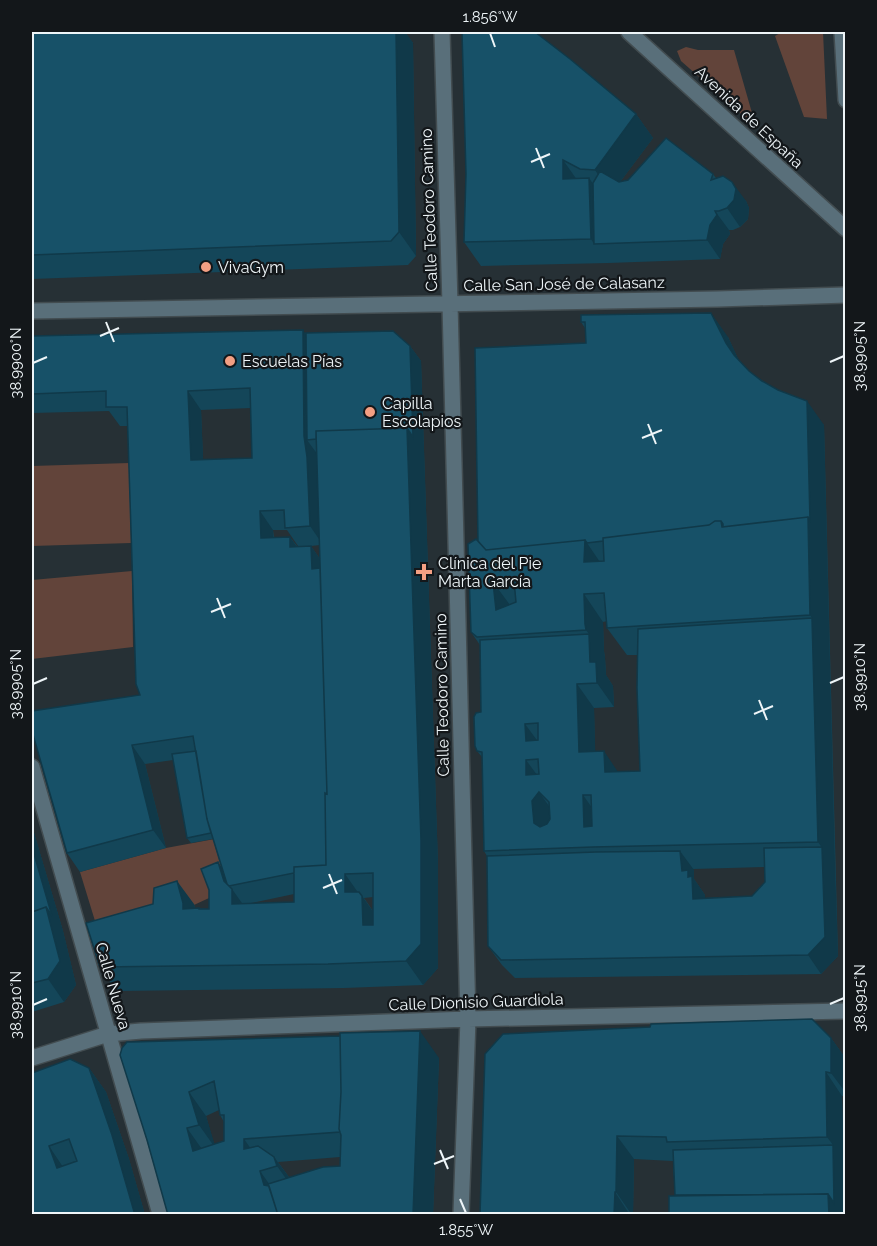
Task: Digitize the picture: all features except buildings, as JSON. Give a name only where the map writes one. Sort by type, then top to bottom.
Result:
[{"type":"street","name":"Calle Teodoro Camino","points":[[442,32],[468,1019],[461,1215]]},
{"type":"street","name":"Avenida de España","points":[[629,32],[846,229]]},
{"type":"street","points":[[842,32],[846,100]]},
{"type":"street","name":"Calle San José de Calasanz","points":[[32,311],[846,295]]},
{"type":"street","name":"Calle Nueva","points":[[32,767],[160,1215]]},
{"type":"street","name":"Calle Dionisio Guardiola","points":[[32,1058],[108,1034],[141,1031],[468,1019],[846,1011]]},
{"type":"shaded area","points":[[782,32],[823,32],[827,119],[804,117],[775,36]]},
{"type":"shaded area","points":[[686,47],[698,50],[734,50],[756,127],[681,61],[677,51]]},
{"type":"shaded area","points":[[129,463],[131,543],[32,546],[32,466]]},
{"type":"shaded area","points":[[132,571],[133,647],[32,659],[32,580]]},
{"type":"shaded area","points":[[220,838],[235,886],[103,947],[80,872],[166,848]]},
{"type":"place","name":"VivaGym","points":[[206,267]]},
{"type":"place","name":"Escuelas Pías","points":[[230,361]]},
{"type":"place","name":"Capilla Escolapios","points":[[370,412]]},
{"type":"place","name":"Clínica del Pie Marta García","points":[[424,572]]}]
